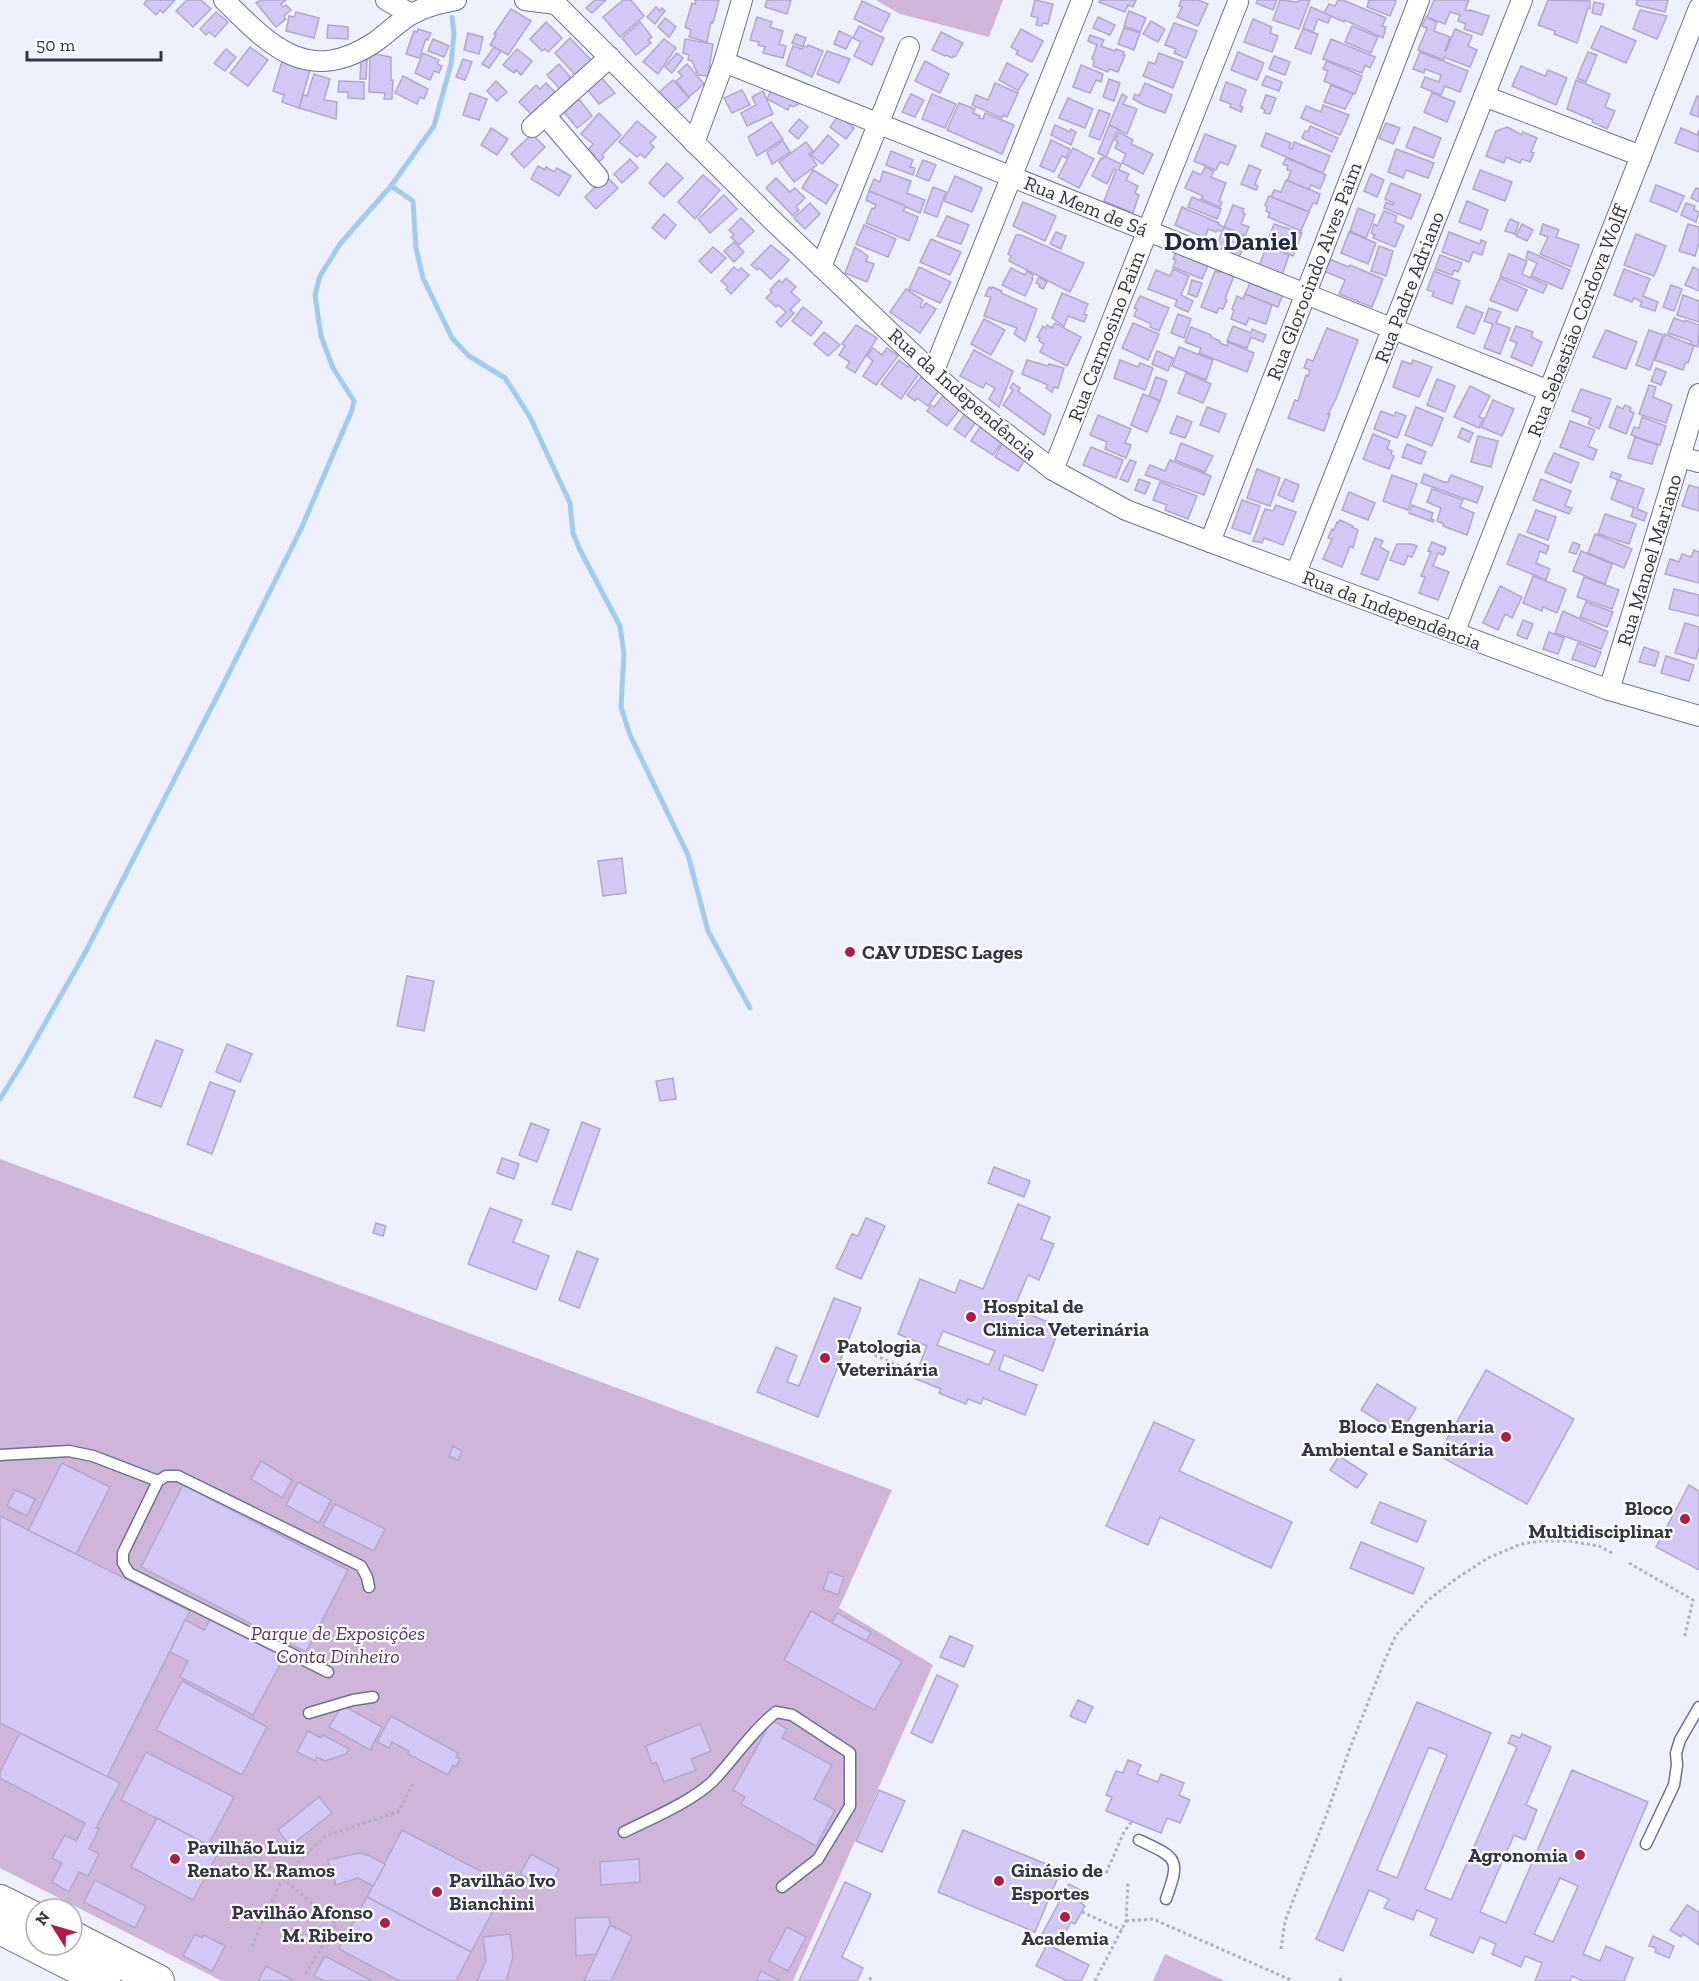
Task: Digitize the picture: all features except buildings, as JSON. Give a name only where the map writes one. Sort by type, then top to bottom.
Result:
[{"type":"main road","points":[[0,1901],[24,1913]]},
{"type":"main road","points":[[0,1928],[108,1974],[158,1981]]},
{"type":"main road","points":[[84,1949],[108,1974]]},
{"type":"street","points":[[224,0],[267,42],[292,56],[321,63],[345,58],[355,53],[374,42],[411,14],[432,5],[456,0]]},
{"type":"street","points":[[386,0],[411,14]]},
{"type":"street","name":"Rua da Independência","points":[[525,0],[555,2],[694,143],[933,373],[969,405],[1053,470],[1126,510],[1210,542],[1609,690],[1699,716]]},
{"type":"street","points":[[694,143],[724,62],[742,0]]},
{"type":"street","points":[[933,373],[1082,0]]},
{"type":"street","name":"Rua Glorocindo Alves Paim","points":[[1210,542],[1419,0]]},
{"type":"street","name":"Rua Padre Adriano","points":[[1296,573],[1522,0]]},
{"type":"street","name":"Rua Carmosino Paim","points":[[1053,470],[1238,2]]},
{"type":"street","name":"Rua Sebastião Córdova Wolff","points":[[1454,633],[1699,8]]},
{"type":"street","points":[[821,267],[909,47]]},
{"type":"street","points":[[598,177],[538,121],[610,57]]},
{"type":"street","name":"Rua Mem de Sá","points":[[724,62],[1549,391]]},
{"type":"street","points":[[1484,96],[1641,156]]},
{"type":"street","name":"Rua Manoel Mariano","points":[[1609,690],[1699,394]]},
{"type":"street","points":[[1680,457],[1699,462]]},
{"type":"lane","points":[[0,1455],[69,1451],[93,1456],[158,1481]]},
{"type":"lane","points":[[328,1672],[129,1574],[123,1563],[123,1553],[158,1481],[166,1476],[178,1476],[361,1566],[369,1587]]},
{"type":"lane","points":[[309,1713],[373,1696]]},
{"type":"lane","points":[[1646,1844],[1674,1785],[1676,1753],[1680,1740],[1699,1707]]},
{"type":"lane","points":[[624,1832],[679,1804],[711,1783],[762,1723],[776,1712],[792,1715],[850,1753],[850,1806],[818,1859],[782,1887]]},
{"type":"lane","points":[[1139,1840],[1168,1854],[1174,1862],[1175,1875],[1166,1899]]},
{"type":"path","points":[[847,1343],[909,1370]]},
{"type":"path","points":[[1281,1949],[1285,1921],[1396,1635],[1427,1601],[1457,1578],[1488,1558],[1521,1544],[1569,1541],[1599,1546],[1612,1553]]},
{"type":"path","points":[[1629,1563],[1693,1600],[1684,1639]]},
{"type":"path","points":[[252,1946],[283,1877],[325,1836],[398,1812],[414,1782]]},
{"type":"path","points":[[1106,1873],[1124,1832],[1132,1821]]},
{"type":"path","points":[[246,1847],[336,1924],[304,1976]]},
{"type":"path","points":[[1095,1981],[1126,1921],[1128,1882]]},
{"type":"path","points":[[1082,1912],[1122,1930]]},
{"type":"path","points":[[1126,1921],[1153,1919],[1293,1981]]},
{"type":"path","points":[[1340,1981],[1342,1975]]},
{"type":"path","points":[[869,1978],[874,1981]]},
{"type":"green space","points":[[876,0],[1003,0],[989,37],[900,14]]},
{"type":"green space","name":"Parque de Exposições Conta Dinheiro","points":[[0,1159],[892,1490],[839,1608],[933,1665],[793,1981],[222,1981],[84,1911],[84,1897],[57,1897],[0,1868]]},
{"type":"green space","points":[[1165,1954],[1225,1981],[1153,1981]]},
{"type":"waterway","points":[[0,1099],[85,953],[224,683],[301,529],[352,410],[354,401],[333,368],[321,336],[315,295],[320,276],[340,244],[391,186],[434,126],[451,64],[454,33],[452,17]]},
{"type":"waterway","points":[[391,186],[413,201],[416,248],[423,278],[452,338],[469,356],[505,378],[530,417],[570,503],[573,533],[620,626],[624,654],[621,707],[630,735],[688,855],[708,931],[750,1008]]},
{"type":"place","name":"CAV UDESC Lages","points":[[850,952]]},
{"type":"place","name":"Hospital de Clinica Veterinária","points":[[971,1317]]},
{"type":"place","name":"Patologia Veterinária","points":[[825,1358]]},
{"type":"place","name":"Bloco Engenharia Ambiental e Sanitária","points":[[1506,1437]]},
{"type":"place","name":"Bloco Multidisciplinar","points":[[1685,1519]]},
{"type":"place","name":"Agronomia","points":[[1580,1855]]},
{"type":"place","name":"Pavilhão Luiz Renato K. Ramos","points":[[175,1859]]},
{"type":"place","name":"Ginásio de Esportes","points":[[999,1881]]},
{"type":"place","name":"Pavilhão Ivo Bianchini","points":[[437,1892]]},
{"type":"place","name":"Academia","points":[[1065,1917]]},
{"type":"place","name":"Pavilhão Afonso M. Ribeiro","points":[[385,1923]]},
{"type":"district","name":"Dom Daniel","points":[[1231,241]]}]
